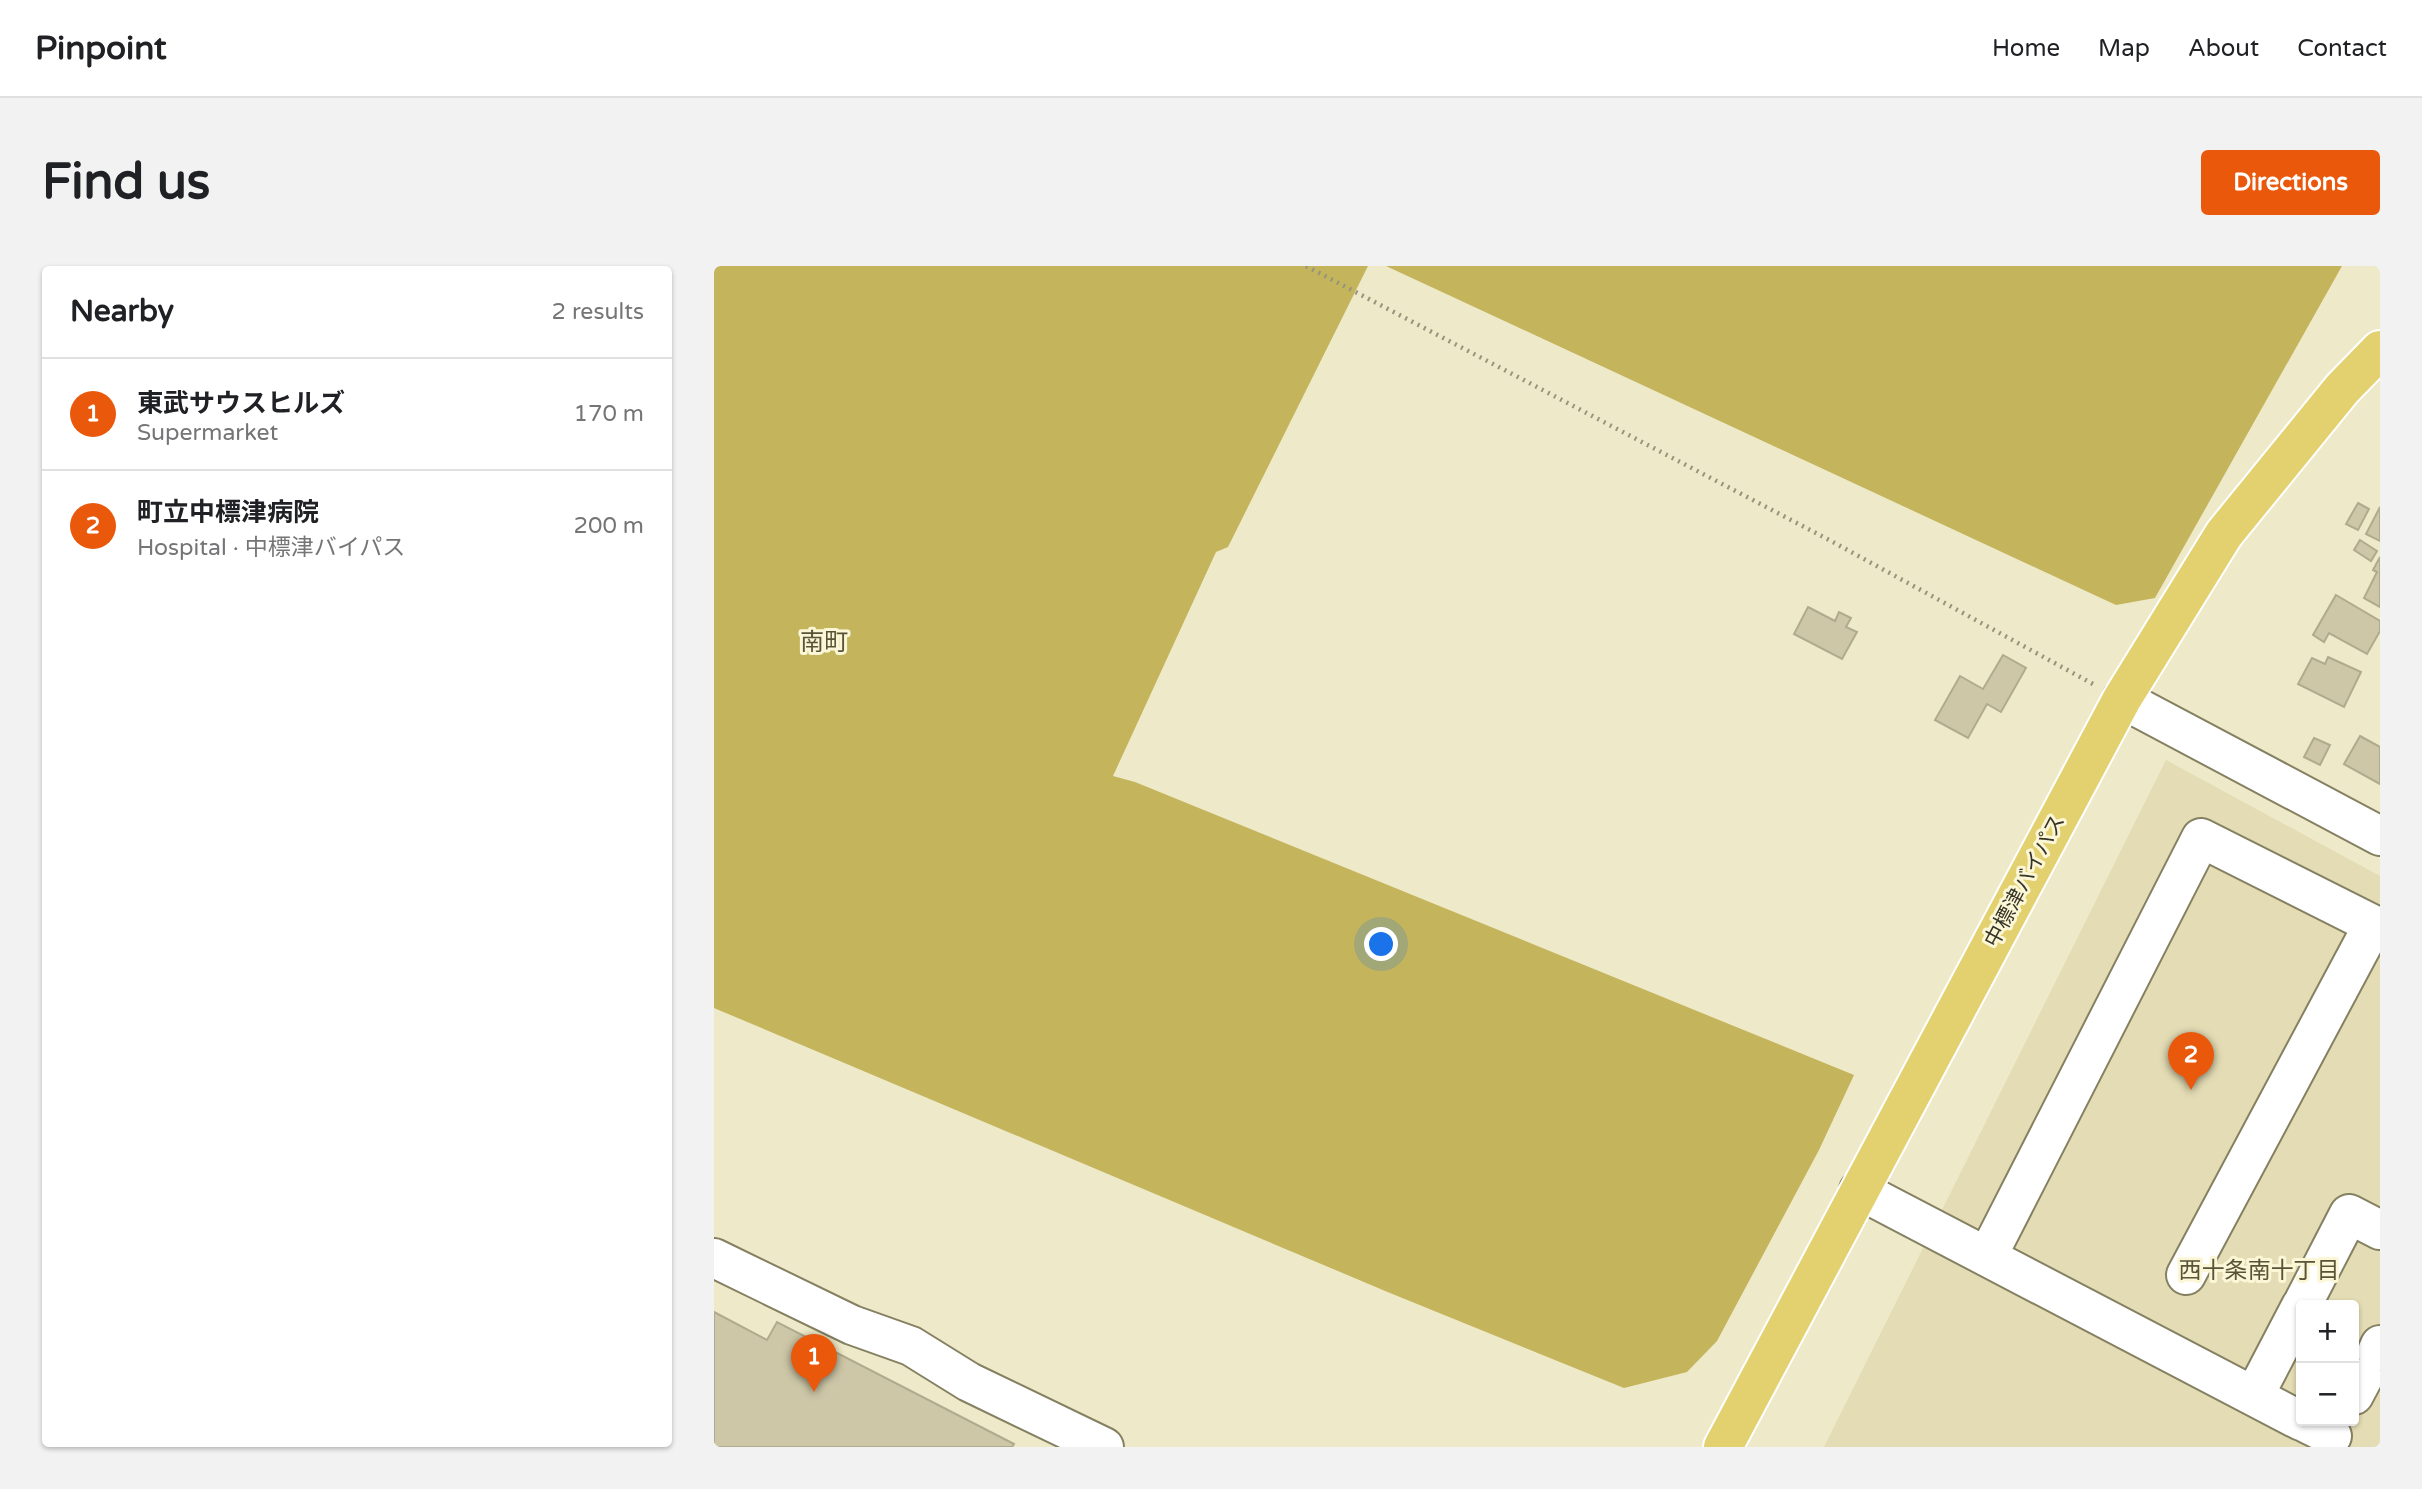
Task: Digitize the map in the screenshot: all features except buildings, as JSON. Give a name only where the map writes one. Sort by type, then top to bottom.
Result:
[{"type":"highway","name":"中標津バイパス","points":[[1723,1447],[2122,699],[2224,534],[2287,455],[2376,361]]},
{"type":"street","points":[[2122,699],[2380,836]]},
{"type":"street","points":[[1987,1257],[2201,838],[2377,926],[2186,1275]]},
{"type":"street","points":[[1859,1190],[2320,1429]]},
{"type":"street","points":[[2304,1300],[2349,1214],[2380,1230]]},
{"type":"street","points":[[714,1258],[852,1325],[911,1346],[969,1382],[1104,1447]]},
{"type":"street","points":[[2255,1396],[2296,1316]]},
{"type":"path","points":[[1306,266],[1831,541],[2122,699]]},
{"type":"shaded area","points":[[714,266],[1368,266],[1228,547],[1216,552],[1113,776],[1135,782],[1854,1075],[1819,1150],[1717,1341],[1687,1372],[1624,1388],[1390,1293],[714,1008]]},
{"type":"shaded area","points":[[1386,266],[2342,266],[2155,598],[2116,605]]},
{"type":"shaded area","points":[[2166,760],[2380,876],[2380,1447],[1824,1447]]},
{"type":"place","name":"町立中標津病院","points":[[2191,1090]]},
{"type":"place","name":"東武サウスヒルズ","points":[[814,1392]]},
{"type":"district","name":"南町","points":[[824,642]]},
{"type":"district","name":"西十条南十丁目","points":[[2259,1271]]}]
